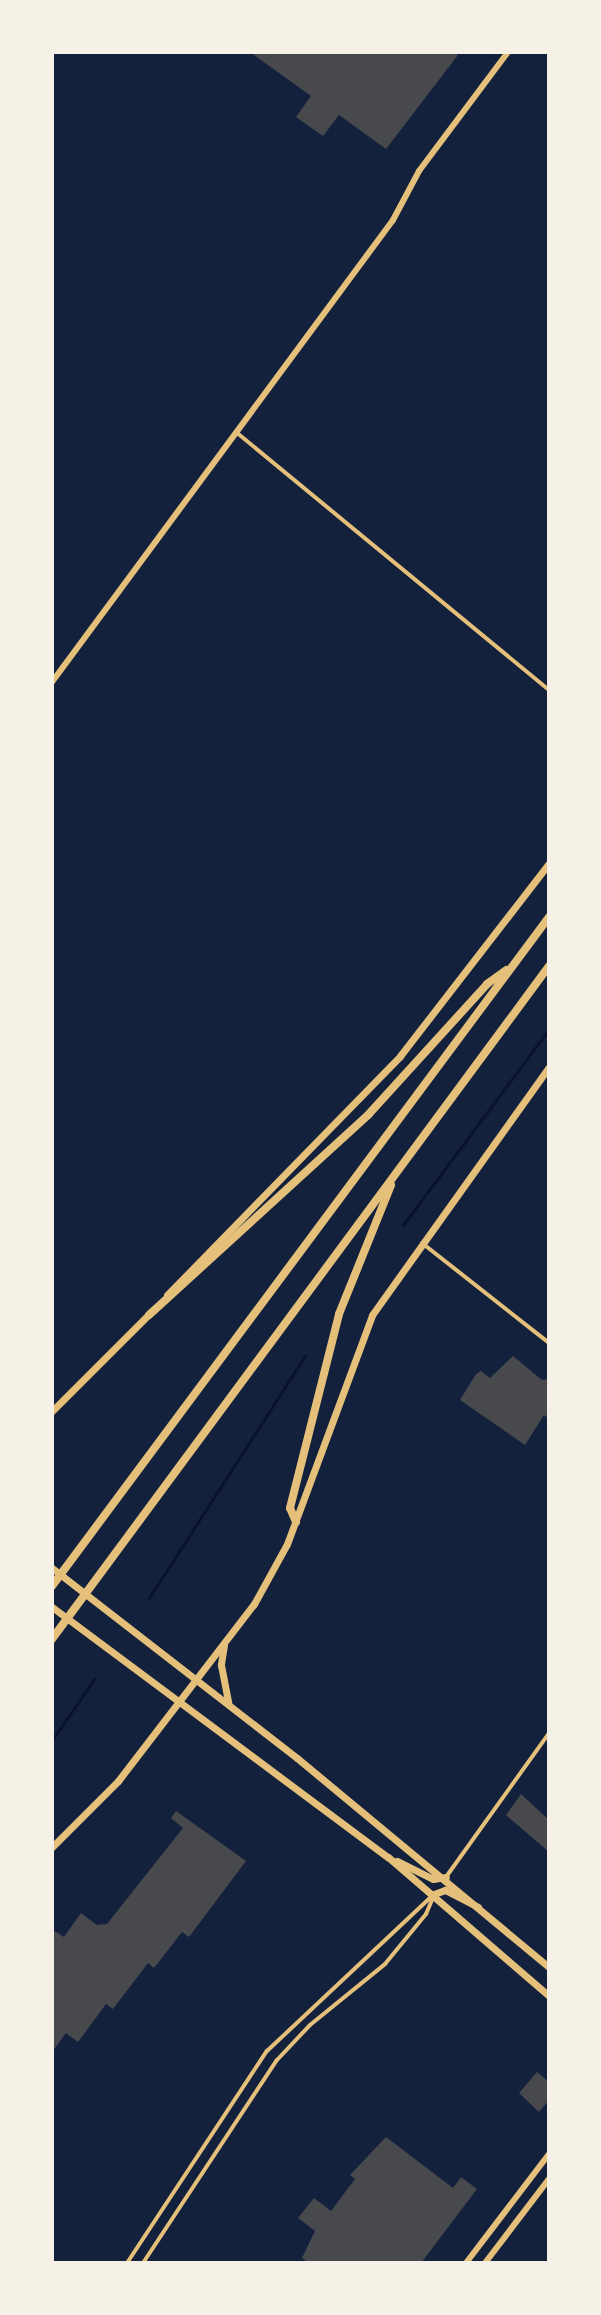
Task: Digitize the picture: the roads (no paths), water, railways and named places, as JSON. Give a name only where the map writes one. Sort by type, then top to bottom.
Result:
[{"type":"highway","points":[[52,1586],[549,917]]},
{"type":"highway","points":[[149,1315],[368,1115],[487,984],[514,965]]},
{"type":"highway","points":[[52,1639],[549,966]]},
{"type":"highway","points":[[296,1522],[290,1508],[339,1314],[393,1176]]},
{"type":"main road","points":[[52,682],[234,431],[393,220],[419,171],[508,52]]},
{"type":"main road","points":[[52,1411],[149,1315],[218,1237],[400,1056],[549,863]]},
{"type":"main road","points":[[52,1847],[99,1804],[225,1644],[266,1585],[296,1522],[372,1315],[549,1067]]},
{"type":"main road","points":[[52,1568],[228,1702],[446,1877],[549,1967]]},
{"type":"main road","points":[[52,1607],[388,1857],[549,1996]]},
{"type":"main road","points":[[225,1644],[221,1665],[228,1702]]},
{"type":"main road","points":[[388,1857],[433,1879],[446,1877]]},
{"type":"main road","points":[[434,1894],[445,1890],[483,1910]]},
{"type":"main road","points":[[466,2263],[549,2154]]},
{"type":"main road","points":[[485,2263],[549,2179],[537,2169]]},
{"type":"street","points":[[234,431],[549,690]]},
{"type":"street","points":[[421,1243],[549,1343]]},
{"type":"street","points":[[446,1877],[549,1733]]},
{"type":"street","points":[[127,2263],[267,2051],[434,1894]]},
{"type":"street","points":[[143,2263],[277,2060],[310,2025],[385,1964],[426,1914],[434,1894]]},
{"type":"waterway","points":[[403,1225],[549,1029]]},
{"type":"waterway","points":[[149,1598],[305,1356]]},
{"type":"waterway","points":[[52,1740],[95,1678]]}]
